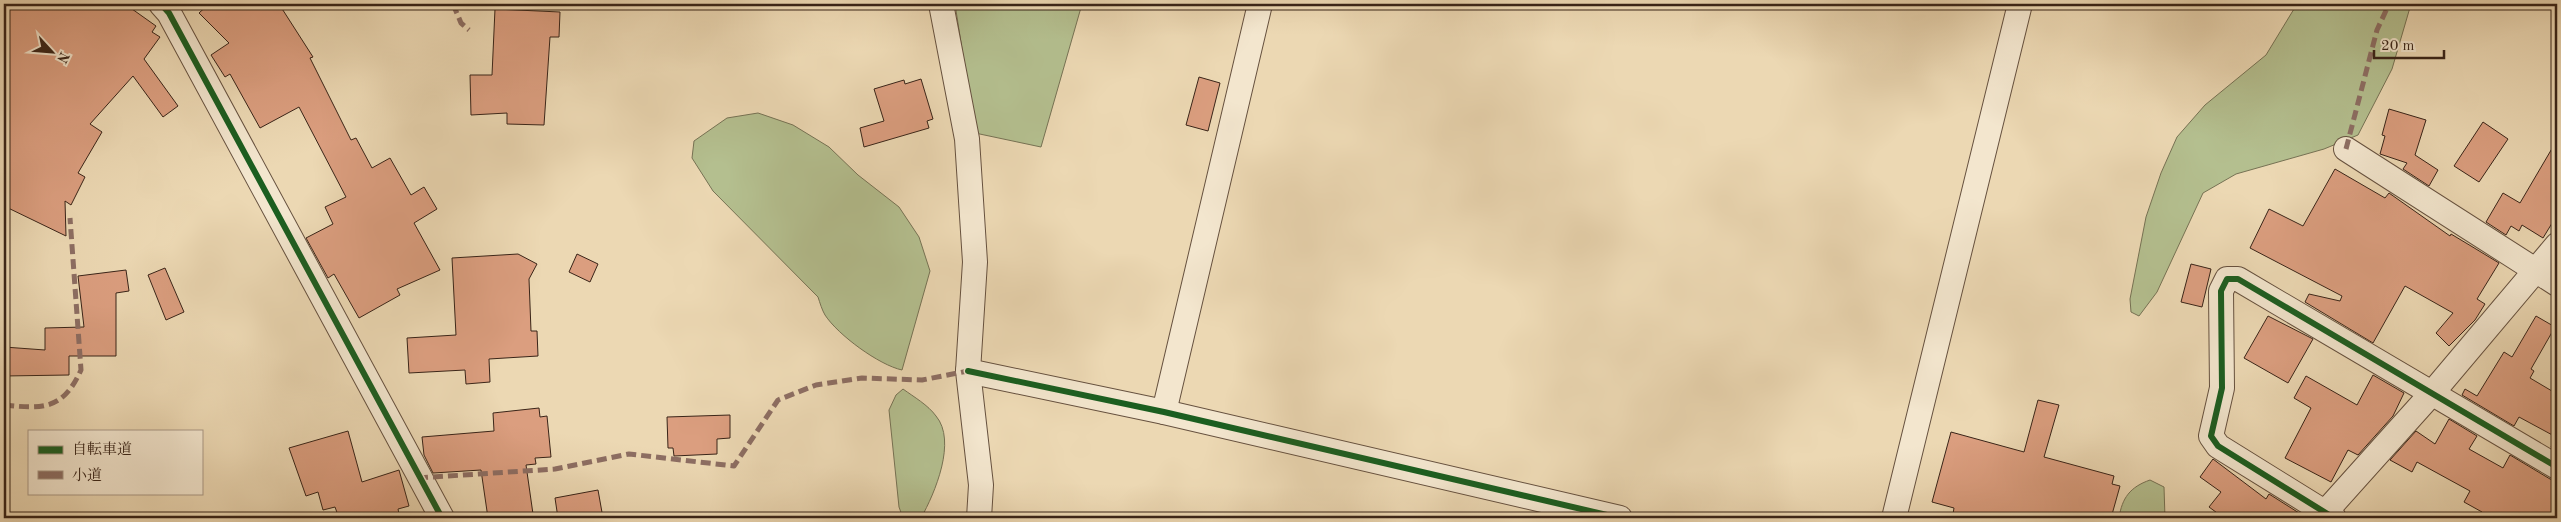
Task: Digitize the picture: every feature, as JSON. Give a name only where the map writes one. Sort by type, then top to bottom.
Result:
[{"type":"street","points":[[161,4],[169,13],[442,518]]},
{"type":"street","points":[[942,4],[967,139],[975,262],[968,371],[981,485],[979,518]]},
{"type":"street","points":[[1164,412],[1260,4]]},
{"type":"street","points":[[1894,518],[2020,4]]},
{"type":"street","points":[[2346,149],[2557,284]]},
{"type":"street","points":[[2557,245],[2433,392],[2326,516],[2218,446],[2211,436],[2222,388],[2221,292],[2227,279],[2238,279],[2433,392],[2557,467]]},
{"type":"street","points":[[968,371],[1164,412],[1620,518]]},
{"type":"green space","points":[[955,4],[1082,4],[1041,147],[975,133]]},
{"type":"green space","points":[[2297,4],[2411,4],[2392,69],[2358,135],[2324,149],[2236,174],[2203,193],[2157,292],[2139,316],[2131,312],[2130,299],[2146,217],[2161,173],[2177,137],[2205,105],[2266,55]]},
{"type":"green space","points":[[758,113],[793,125],[829,147],[858,175],[899,207],[919,237],[930,271],[902,370],[871,356],[849,340],[831,323],[822,309],[818,297],[713,191],[692,158],[694,141],[727,118]]},
{"type":"green space","points":[[903,389],[933,412],[942,427],[944,439],[942,467],[921,518],[903,518],[899,507],[889,410],[896,395]]},
{"type":"green space","points":[[2150,480],[2164,487],[2165,518],[2119,518],[2122,505],[2128,494],[2137,486]]},
{"type":"building","points":[[4,4],[125,4],[156,26],[152,32],[160,37],[144,59],[178,106],[163,117],[133,76],[90,124],[102,132],[78,173],[85,177],[71,205],[65,201],[66,236],[4,206]]},
{"type":"building","points":[[209,4],[279,4],[313,57],[310,58],[351,140],[356,138],[372,168],[390,158],[411,195],[424,187],[437,209],[414,223],[440,270],[397,289],[400,295],[359,318],[334,274],[328,278],[306,238],[333,224],[325,207],[346,197],[299,107],[260,128],[230,74],[225,77],[211,55],[229,43],[199,13]]},
{"type":"building","points":[[495,9],[560,12],[559,37],[550,37],[544,125],[507,124],[507,113],[471,115],[470,75],[492,75]]},
{"type":"building","points":[[1199,77],[1220,83],[1208,131],[1186,125]]},
{"type":"building","points":[[921,79],[933,119],[927,121],[929,128],[864,147],[860,128],[884,121],[874,89],[904,80],[905,84]]},
{"type":"building","points":[[2389,109],[2426,120],[2415,155],[2438,170],[2429,186],[2403,169],[2407,163],[2380,154],[2385,136],[2382,135]]},
{"type":"building","points":[[2483,122],[2508,139],[2479,182],[2454,166]]},
{"type":"building","points":[[2557,140],[2557,215],[2543,238],[2522,225],[2519,231],[2511,226],[2506,235],[2486,222],[2503,193],[2520,203]]},
{"type":"building","points":[[2335,169],[2385,198],[2389,193],[2450,236],[2451,234],[2499,263],[2477,299],[2485,304],[2475,320],[2449,346],[2436,333],[2453,313],[2405,286],[2373,343],[2305,302],[2309,294],[2340,301],[2342,296],[2250,248],[2269,209],[2303,226]]},
{"type":"building","points":[[518,254],[537,264],[529,279],[531,331],[537,331],[538,356],[489,359],[490,382],[466,384],[465,370],[409,373],[407,338],[456,335],[452,258]]},
{"type":"building","points":[[577,254],[598,264],[590,282],[569,272]]},
{"type":"building","points":[[2191,264],[2211,269],[2202,307],[2181,302]]},
{"type":"building","points":[[165,268],[184,312],[166,320],[148,275]]},
{"type":"building","points":[[126,270],[129,291],[116,293],[116,356],[69,356],[69,375],[4,376],[4,347],[45,350],[45,328],[84,327],[78,276]]},
{"type":"building","points":[[2268,316],[2313,339],[2288,383],[2244,358]]},
{"type":"building","points":[[2536,316],[2555,327],[2531,369],[2534,371],[2530,378],[2557,394],[2557,451],[2551,447],[2556,437],[2519,417],[2514,426],[2462,395],[2465,389],[2477,396],[2504,352],[2512,357]]},
{"type":"building","points":[[2373,375],[2404,393],[2393,416],[2358,455],[2348,450],[2331,482],[2285,458],[2311,408],[2294,398],[2306,376],[2357,405]]},
{"type":"building","points":[[2038,400],[2059,405],[2044,457],[2114,476],[2112,484],[2120,486],[2111,518],[1970,518],[1953,514],[1954,508],[1932,502],[1951,432],[2024,452]]},
{"type":"building","points":[[539,408],[540,417],[547,416],[551,457],[535,458],[536,464],[526,465],[533,514],[488,518],[481,470],[433,473],[424,455],[422,437],[494,431],[493,413]]},
{"type":"building","points":[[730,415],[730,438],[717,439],[717,454],[674,456],[673,448],[668,448],[667,417]]},
{"type":"building","points":[[2449,419],[2477,436],[2469,449],[2503,468],[2510,455],[2550,479],[2557,481],[2557,518],[2478,518],[2482,512],[2464,502],[2470,491],[2417,462],[2412,472],[2390,460],[2416,431],[2435,444]]},
{"type":"building","points":[[348,431],[362,482],[399,470],[409,506],[398,509],[399,514],[385,518],[339,518],[335,507],[323,510],[318,492],[306,496],[289,448]]},
{"type":"building","points":[[2213,459],[2266,499],[2269,494],[2307,518],[2224,518],[2209,507],[2221,492],[2200,477]]},
{"type":"building","points":[[598,490],[603,518],[558,518],[555,498]]},
{"type":"marked path","points":[[453,4],[461,23],[469,30]]},
{"type":"marked path","points":[[2346,149],[2377,30],[2389,4]]},
{"type":"marked path","points":[[4,405],[30,407],[50,404],[59,400],[67,393],[81,370],[70,218]]},
{"type":"marked path","points":[[418,478],[555,469],[629,454],[734,466],[778,400],[816,385],[862,378],[922,380],[968,371]]},
{"type":"cycle path","points":[[161,4],[169,13],[442,518]]},
{"type":"cycle path","points":[[2334,518],[2218,446],[2211,436],[2222,388],[2221,291],[2227,279],[2238,279],[2557,467]]},
{"type":"cycle path","points":[[968,371],[1164,412],[1620,518]]}]
